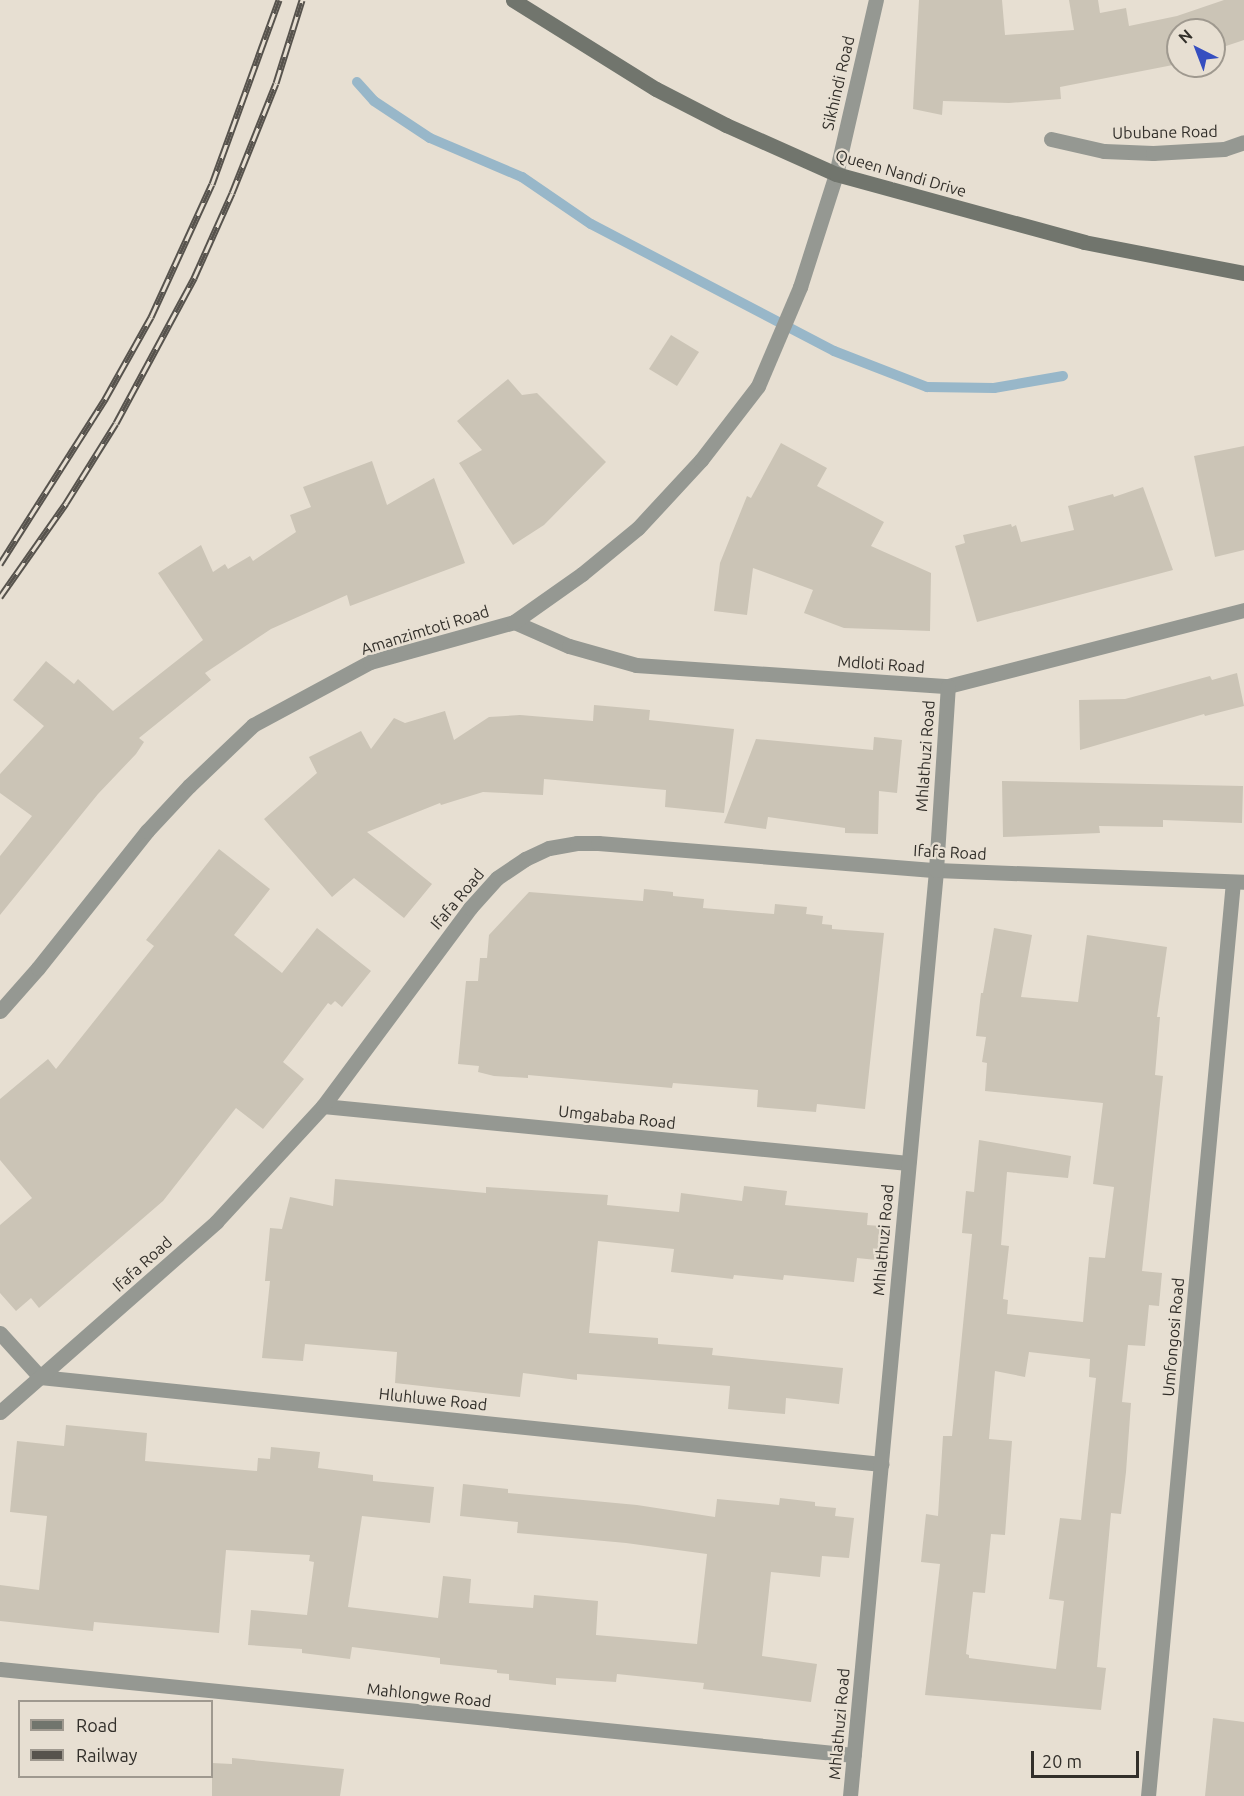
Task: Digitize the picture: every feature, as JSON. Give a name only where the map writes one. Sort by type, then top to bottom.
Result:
[{"type":"main road","name":"Queen Nandi Drive","points":[[513,0],[656,89],[726,125],[836,174],[1084,242],[1244,273]]},
{"type":"street","name":"Sikhindi Road","points":[[836,174],[876,0]]},
{"type":"street","name":"Ububane Road","points":[[1051,139],[1104,151],[1153,153],[1224,149],[1244,142]]},
{"type":"street","name":"Amanzimtoti Road","points":[[0,1011],[38,968],[147,831],[189,786],[253,725],[370,662],[514,622],[582,574],[638,528],[716,442],[758,386],[775,352],[800,287],[836,174]]},
{"type":"street","name":"Mdloti Road","points":[[514,622],[569,646],[636,665],[948,686],[1244,610]]},
{"type":"street","name":"Mhlathuzi Road","points":[[850,1796],[936,870],[948,686]]},
{"type":"street","name":"Ifafa Road","points":[[0,1412],[216,1222],[322,1106],[470,908],[497,878],[525,859],[549,848],[577,843],[598,843],[936,870],[1238,882]]},
{"type":"street","name":"Umfongosi Road","points":[[1148,1796],[1238,882]]},
{"type":"street","name":"Umgababa Road","points":[[322,1106],[908,1163]]},
{"type":"street","points":[[0,1332],[40,1377]]},
{"type":"street","name":"Hluhluwe Road","points":[[40,1377],[882,1464]]},
{"type":"street","name":"Mahlongwe Road","points":[[0,1669],[854,1755]]},
{"type":"building","points":[[919,0],[1002,0],[1005,35],[1074,30],[1069,0],[1098,0],[1100,13],[1126,8],[1129,26],[1166,18],[1166,66],[1060,87],[1061,99],[1009,103],[943,101],[942,115],[913,109]]},
{"type":"building","points":[[1224,0],[1244,0],[1244,40],[1226,46],[1226,18],[1167,18]]},
{"type":"building","points":[[671,335],[699,352],[677,386],[649,369]]},
{"type":"building","points":[[508,379],[522,395],[537,393],[606,462],[544,525],[513,545],[459,463],[482,450],[457,421]]},
{"type":"building","points":[[781,443],[827,468],[817,486],[884,522],[871,546],[931,573],[930,631],[844,628],[804,613],[813,590],[753,568],[747,615],[714,611],[720,563],[747,496],[751,498]]},
{"type":"building","points":[[1244,446],[1244,550],[1215,557],[1194,456]]},
{"type":"building","points":[[372,461],[387,505],[434,478],[465,563],[350,606],[347,595],[271,629],[205,673],[211,680],[139,738],[144,742],[136,754],[98,794],[0,915],[0,856],[32,816],[0,793],[0,774],[44,726],[13,700],[46,661],[74,684],[78,679],[113,711],[203,640],[158,573],[201,545],[213,572],[225,564],[228,569],[250,556],[253,561],[296,532],[290,515],[311,507],[303,487]]},
{"type":"building","points":[[1143,487],[1173,570],[977,622],[955,546],[965,543],[963,535],[1011,524],[1012,527],[1016,525],[1021,542],[1074,530],[1068,506],[1113,494],[1114,497]]},
{"type":"building","points":[[1237,673],[1244,706],[1205,716],[1204,714],[1080,750],[1079,700],[1125,699],[1210,676],[1212,680]]},
{"type":"building","points":[[594,705],[650,710],[649,720],[734,729],[724,813],[665,807],[666,790],[544,779],[543,795],[483,792],[441,805],[440,803],[367,832],[432,884],[404,918],[354,878],[332,897],[264,819],[317,773],[309,757],[361,731],[371,749],[394,718],[405,723],[445,711],[454,740],[489,717],[520,715],[593,721]]},
{"type":"building","points":[[874,737],[902,740],[897,793],[879,791],[878,834],[845,833],[845,828],[768,817],[766,829],[724,823],[756,739],[873,750]]},
{"type":"building","points":[[1002,781],[1243,786],[1242,823],[1163,820],[1163,827],[1099,826],[1100,833],[1003,837]]},
{"type":"building","points":[[219,849],[270,889],[234,935],[282,973],[317,928],[371,971],[342,1007],[335,1001],[331,1005],[328,1003],[283,1062],[304,1079],[263,1129],[236,1108],[163,1201],[39,1308],[31,1298],[16,1311],[0,1293],[0,1225],[32,1198],[0,1160],[0,1099],[48,1059],[56,1069],[154,946],[146,940]]},
{"type":"building","points":[[644,889],[673,892],[673,896],[704,899],[703,908],[774,914],[775,904],[807,907],[806,914],[823,916],[822,924],[832,925],[832,929],[884,933],[865,1109],[817,1104],[816,1112],[757,1107],[758,1090],[673,1083],[672,1088],[528,1075],[528,1078],[494,1076],[478,1072],[479,1066],[458,1064],[466,981],[478,981],[480,958],[487,958],[489,935],[529,892],[643,901]]},
{"type":"building","points":[[994,928],[1032,935],[1021,997],[1078,1002],[1087,935],[1167,947],[1157,1017],[1160,1017],[1155,1075],[1163,1076],[1142,1271],[1162,1273],[1159,1306],[1149,1305],[1145,1346],[1128,1345],[1122,1402],[1131,1403],[1126,1472],[1121,1514],[1111,1513],[1097,1667],[1106,1668],[1101,1710],[925,1695],[940,1564],[921,1562],[926,1514],[938,1516],[943,1436],[952,1436],[972,1234],[962,1233],[966,1191],[974,1192],[979,1140],[1071,1156],[1068,1178],[1007,1172],[1001,1245],[1009,1246],[1003,1299],[1008,1300],[1007,1314],[1083,1322],[1089,1257],[1105,1258],[1114,1187],[1093,1184],[1103,1103],[985,1091],[987,1063],[982,1062],[986,1037],[976,1036],[981,993],[983,993]],"holes":[[[1029,1352],[1090,1359],[1089,1377],[1096,1378],[1081,1520],[1060,1518],[1049,1599],[1064,1601],[1056,1669],[969,1658],[966,1654],[973,1592],[985,1593],[991,1534],[1005,1535],[1012,1441],[989,1439],[995,1371],[1025,1377]]]},
{"type":"building","points":[[335,1179],[486,1193],[486,1187],[608,1195],[607,1205],[679,1212],[681,1193],[742,1201],[744,1186],[787,1191],[785,1205],[868,1213],[867,1225],[880,1226],[877,1260],[857,1258],[854,1282],[784,1275],[783,1280],[734,1275],[733,1279],[671,1272],[674,1249],[598,1241],[589,1333],[658,1338],[658,1344],[713,1348],[712,1355],[843,1368],[839,1404],[786,1398],[785,1414],[728,1409],[730,1386],[577,1374],[577,1380],[523,1373],[520,1397],[395,1383],[397,1352],[305,1344],[303,1361],[262,1358],[270,1281],[265,1281],[270,1228],[282,1229],[290,1197],[333,1206]]},
{"type":"building","points":[[66,1425],[147,1433],[145,1461],[257,1471],[258,1458],[270,1459],[271,1447],[320,1452],[318,1468],[373,1475],[373,1481],[434,1487],[430,1523],[362,1516],[348,1607],[438,1618],[443,1576],[471,1579],[469,1603],[533,1608],[534,1595],[598,1601],[596,1635],[697,1644],[707,1554],[626,1543],[517,1533],[518,1522],[460,1516],[463,1484],[508,1489],[508,1493],[637,1505],[715,1517],[717,1499],[779,1505],[780,1498],[815,1502],[815,1506],[836,1508],[835,1516],[854,1518],[849,1558],[822,1556],[820,1577],[771,1572],[762,1656],[817,1664],[811,1702],[703,1689],[704,1683],[617,1674],[616,1682],[556,1678],[556,1685],[509,1680],[509,1674],[497,1673],[497,1670],[440,1664],[440,1658],[352,1647],[350,1659],[302,1653],[302,1649],[248,1645],[251,1610],[307,1615],[314,1562],[309,1561],[310,1555],[226,1550],[219,1633],[94,1622],[93,1631],[0,1621],[0,1585],[39,1590],[47,1516],[10,1512],[17,1441],[64,1446]]},
{"type":"building","points":[[1213,1718],[1244,1722],[1244,1796],[1205,1796]]},
{"type":"building","points":[[232,1758],[344,1769],[340,1796],[212,1796],[213,1763],[232,1764]]},
{"type":"waterway","points":[[357,82],[374,101],[430,138],[522,177],[591,224],[834,351],[927,387],[994,388],[1063,376]]},
{"type":"railway","points":[[0,564],[105,399],[151,317],[212,184],[279,0]]},
{"type":"railway","points":[[0,597],[66,503],[116,423],[194,278],[232,193],[276,83],[302,0]]}]
